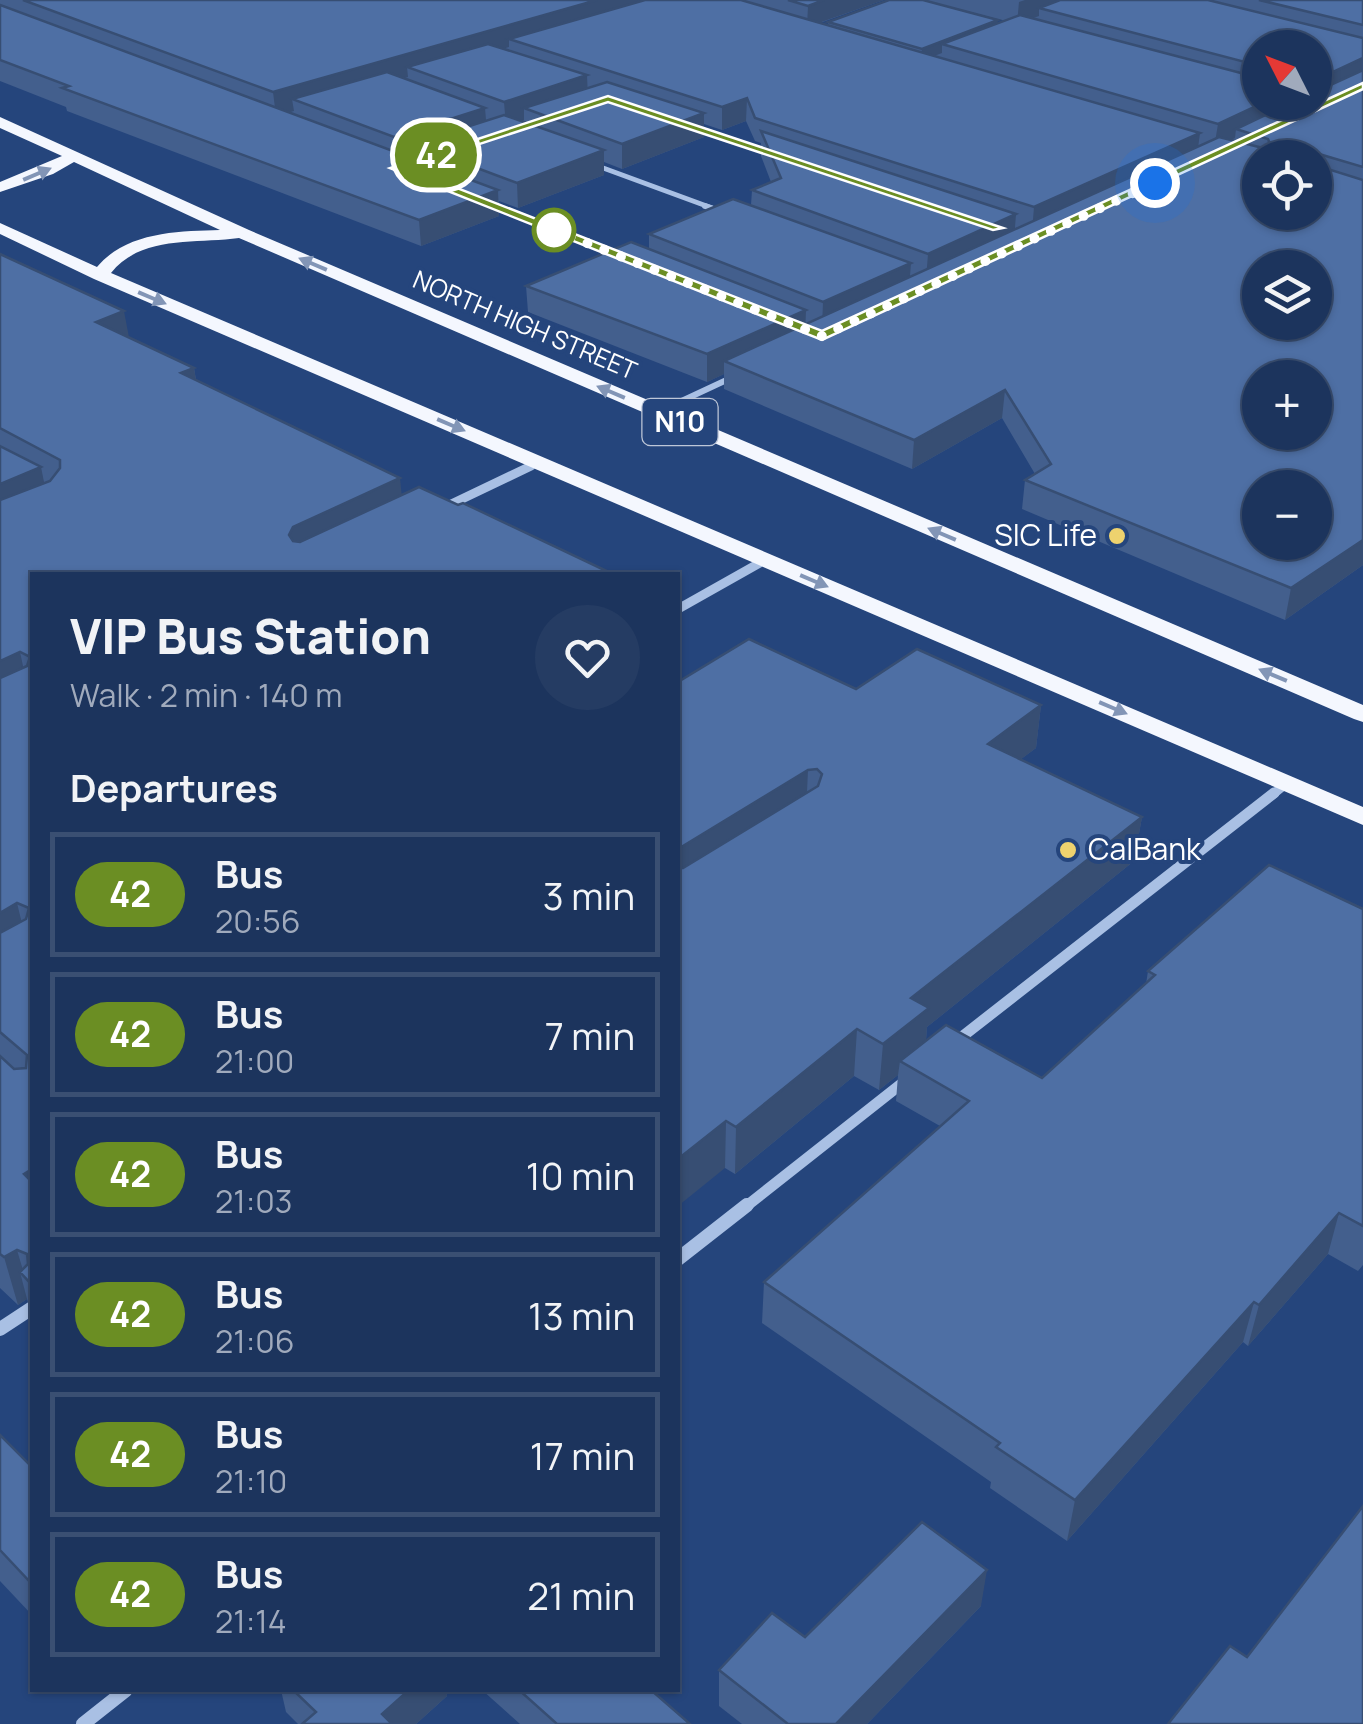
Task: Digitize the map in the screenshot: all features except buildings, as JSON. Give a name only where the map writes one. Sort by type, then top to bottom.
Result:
[{"type":"highway","name":"NORTH HIGH STREET","points":[[0,122],[243,234],[1363,714]]},
{"type":"highway","points":[[0,186],[47,171],[72,156]]},
{"type":"highway","points":[[0,228],[100,276],[1288,782],[1363,818]]},
{"type":"highway","points":[[100,276],[113,258],[156,241],[243,234]]},
{"type":"street","points":[[682,123],[774,154]]},
{"type":"street","points":[[591,163],[732,215]]},
{"type":"street","points":[[478,200],[622,257]]},
{"type":"street","points":[[657,412],[740,374]]},
{"type":"street","points":[[431,514],[539,462]]},
{"type":"street","points":[[448,506],[464,514]]},
{"type":"street","points":[[680,609],[765,560]]},
{"type":"street","points":[[944,1051],[1288,782]]},
{"type":"street","points":[[680,1257],[912,1076]]},
{"type":"street","points":[[0,1329],[30,1309]]},
{"type":"street","points":[[83,1724],[123,1692]]},
{"type":"bus line","name":"42","points":[[997,228],[608,99],[396,168],[822,336],[1363,86]]},
{"type":"place","name":"SIC Life","points":[[1117,536]]},
{"type":"place","name":"CalBank","points":[[1068,850]]},
{"type":"route","points":[[554,230],[822,336],[1155,183]]}]
